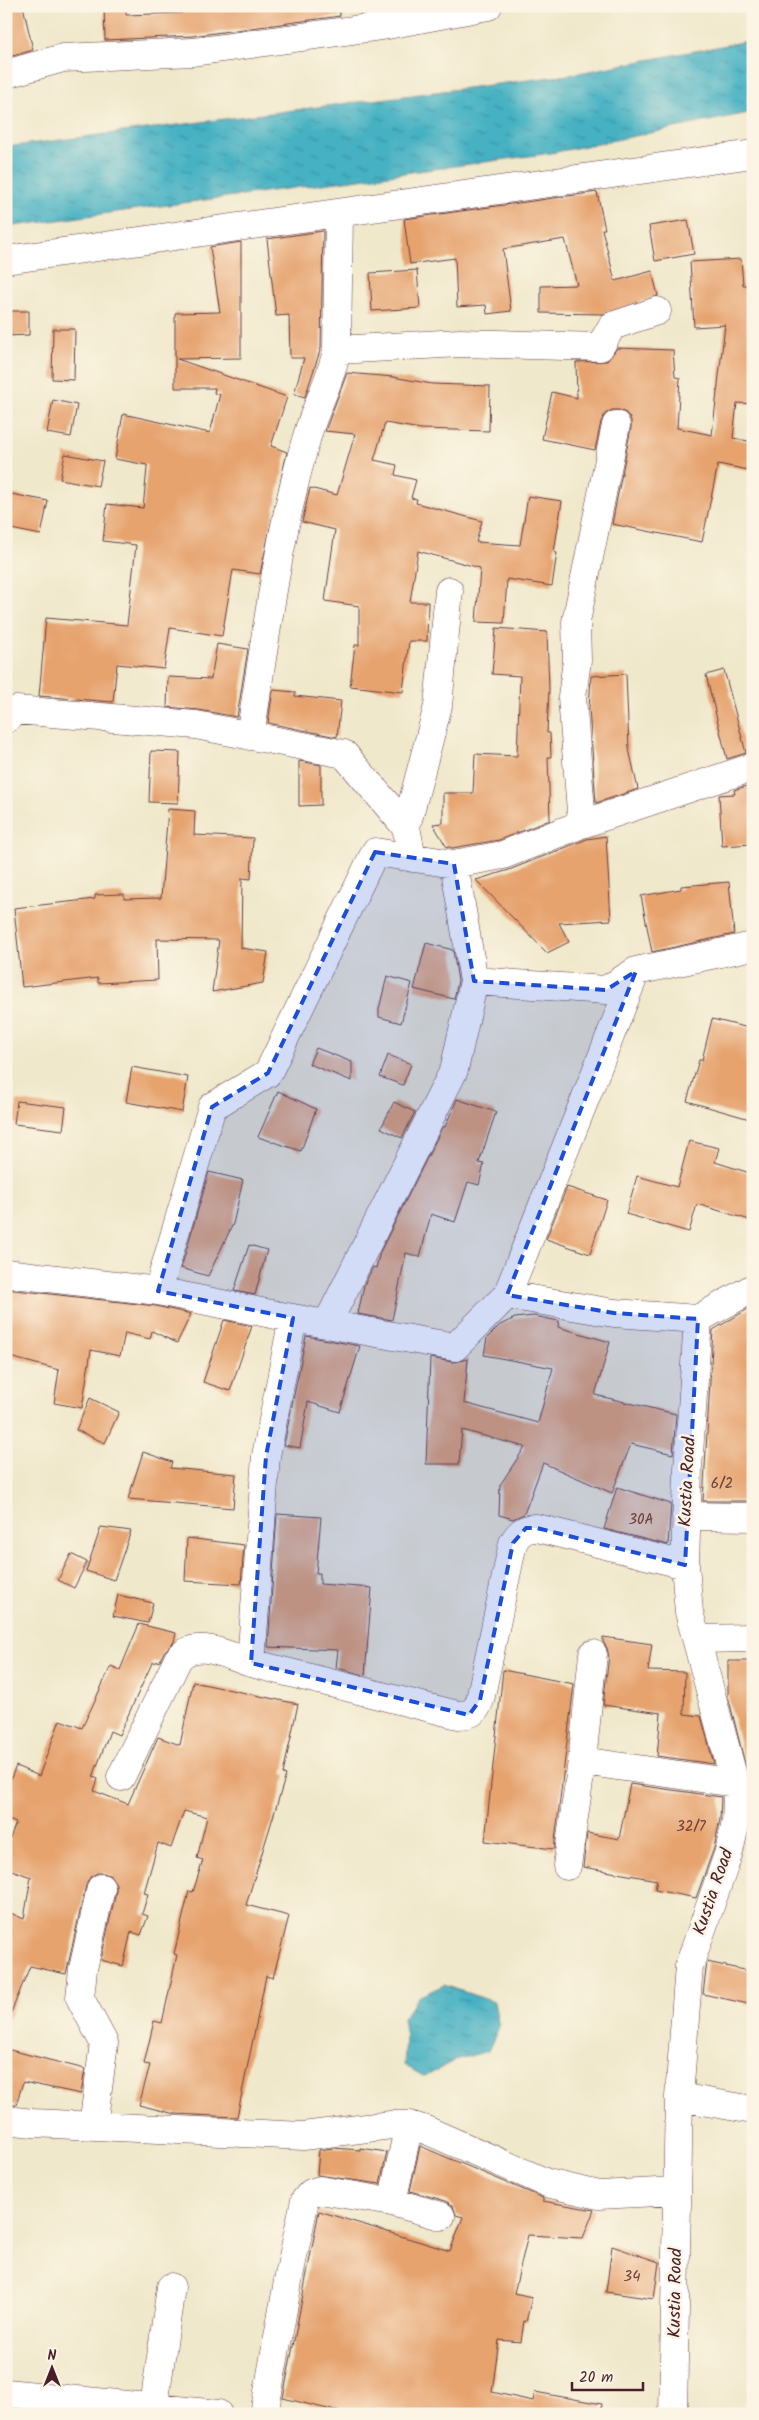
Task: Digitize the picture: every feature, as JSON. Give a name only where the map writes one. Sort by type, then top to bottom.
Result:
[{"type":"street","points":[[6,74],[63,58],[192,52],[382,26],[488,6]]},
{"type":"street","points":[[6,260],[753,154]]},
{"type":"street","points":[[250,736],[283,533],[306,438],[333,370],[337,350],[338,214]]},
{"type":"street","points":[[337,350],[460,343],[600,347],[612,326],[657,310]]},
{"type":"street","points":[[582,824],[572,698],[577,660],[576,622],[616,425]]},
{"type":"street","points":[[412,858],[406,828],[438,706],[449,591]]},
{"type":"street","points":[[6,719],[16,710],[196,725],[344,754],[406,828]]},
{"type":"street","points":[[158,1291],[212,1107],[268,1073],[375,852],[454,864],[503,855],[582,824],[753,767]]},
{"type":"street","points":[[327,1324],[454,1070],[474,982],[454,864]]},
{"type":"street","points":[[474,982],[606,990],[636,971],[753,946]]},
{"type":"street","points":[[6,1272],[158,1291],[292,1318],[455,1347],[507,1295],[636,971]]},
{"type":"street","points":[[507,1295],[614,1313],[698,1319],[753,1288]]},
{"type":"street","points":[[251,1663],[266,1456],[292,1318]]},
{"type":"street","name":"Kustia Road","points":[[674,2414],[679,2097],[689,1966],[732,1836],[737,1801],[735,1783],[689,1612],[685,1565],[686,1516],[698,1319]]},
{"type":"street","points":[[686,1516],[753,1517]]},
{"type":"street","points":[[121,1777],[178,1659],[184,1651],[196,1647],[206,1648],[251,1663],[458,1715],[469,1715],[476,1710],[480,1700],[513,1543],[526,1528],[537,1528],[685,1565]]},
{"type":"street","points":[[697,1639],[753,1638]]},
{"type":"street","points":[[567,1866],[582,1761],[593,1654]]},
{"type":"street","points":[[582,1761],[735,1783]]},
{"type":"street","points":[[92,2126],[104,2043],[80,1998],[83,1969],[101,1888]]},
{"type":"street","points":[[679,2097],[753,2110]]},
{"type":"street","points":[[6,2120],[303,2136],[391,2125],[409,2126],[426,2130],[546,2183],[599,2195],[677,2191]]},
{"type":"street","points":[[392,2202],[409,2126]]},
{"type":"street","points":[[264,2414],[288,2276],[305,2200],[311,2193],[320,2190],[392,2202],[441,2216]]},
{"type":"street","points":[[154,2406],[171,2287]]},
{"type":"street","points":[[6,2393],[154,2406],[218,2414]]},
{"type":"highlighted area","points":[[375,852],[454,864],[474,981],[606,990],[636,971],[507,1295],[614,1313],[698,1319],[685,1565],[537,1528],[526,1528],[513,1543],[480,1700],[469,1715],[251,1663],[266,1456],[293,1318],[158,1291],[212,1107],[268,1073]]},
{"type":"water","points":[[753,40],[753,112],[551,153],[6,227],[6,147],[568,75]]},
{"type":"water","points":[[444,1985],[494,2002],[499,2027],[488,2051],[455,2060],[425,2077],[404,2065],[406,2038],[403,2018],[418,1997]]},
{"type":"building","points":[[6,6],[23,6],[33,50],[6,58]]},
{"type":"building","points":[[104,6],[126,6],[126,15],[182,13],[181,6],[339,6],[340,16],[192,36],[105,40]]},
{"type":"building","points":[[597,192],[605,229],[602,229],[615,281],[652,271],[658,296],[604,314],[541,313],[541,286],[577,285],[565,239],[503,249],[511,311],[487,314],[486,305],[457,307],[455,258],[410,264],[404,219]]},
{"type":"building","points":[[688,220],[694,254],[655,261],[649,226]]},
{"type":"building","points":[[323,231],[321,348],[305,397],[294,394],[304,358],[290,358],[289,315],[276,316],[267,239]]},
{"type":"building","points":[[241,242],[241,358],[177,359],[287,397],[271,446],[287,452],[260,574],[233,570],[222,636],[170,628],[164,669],[117,664],[113,702],[39,696],[46,618],[127,625],[136,545],[103,541],[107,504],[143,508],[147,465],[115,459],[123,414],[210,433],[220,394],[214,393],[215,388],[175,388],[175,313],[220,312],[210,247]]},
{"type":"building","points":[[741,259],[743,285],[753,285],[753,404],[737,403],[733,438],[753,442],[753,471],[718,464],[702,542],[612,524],[631,420],[626,413],[619,410],[612,410],[605,414],[601,422],[595,450],[542,439],[552,392],[577,398],[576,362],[607,361],[617,348],[673,350],[675,377],[680,378],[677,428],[712,435],[725,325],[694,327],[690,262]]},
{"type":"building","points":[[417,270],[420,308],[372,311],[370,273]]},
{"type":"building","points":[[6,311],[29,311],[29,335],[6,336]]},
{"type":"building","points":[[53,329],[75,329],[74,380],[52,379]]},
{"type":"building","points":[[347,373],[393,377],[432,384],[490,386],[489,431],[421,429],[385,423],[374,460],[397,465],[395,475],[416,480],[411,498],[417,499],[416,503],[482,521],[476,542],[520,545],[528,496],[562,501],[554,552],[557,553],[552,586],[507,579],[504,623],[476,622],[480,568],[418,551],[410,602],[428,602],[427,641],[409,641],[403,692],[350,686],[355,645],[359,645],[359,606],[325,601],[335,530],[302,522],[310,488],[337,495],[355,434],[325,431]]},
{"type":"building","points":[[53,400],[77,405],[71,437],[47,433]]},
{"type":"building","points":[[65,454],[103,461],[98,486],[60,479]]},
{"type":"building","points":[[6,493],[48,501],[41,535],[6,528]]},
{"type":"building","points":[[496,628],[547,632],[549,689],[547,733],[550,733],[551,757],[548,757],[550,820],[499,840],[452,848],[446,846],[433,824],[443,823],[443,793],[473,793],[475,754],[517,756],[520,676],[492,674]]},
{"type":"building","points":[[217,644],[248,649],[237,717],[199,710],[167,707],[168,677],[211,679]]},
{"type":"building","points":[[724,670],[746,753],[727,759],[706,675]]},
{"type":"building","points":[[626,674],[629,749],[638,789],[596,803],[589,708],[591,676]]},
{"type":"building","points":[[273,690],[295,692],[295,696],[341,701],[337,737],[268,723]]},
{"type":"building","points":[[151,751],[180,752],[178,803],[149,802]]},
{"type":"building","points":[[299,761],[321,765],[321,805],[299,806]]},
{"type":"building","points":[[753,784],[753,844],[722,846],[719,795],[735,794],[734,790]]},
{"type":"building","points":[[168,809],[195,811],[194,835],[253,838],[251,879],[242,878],[241,948],[268,952],[263,983],[212,992],[219,940],[157,939],[158,980],[98,983],[98,978],[22,987],[14,908],[95,899],[95,895],[124,894],[124,899],[161,898]]},
{"type":"building","points":[[606,836],[611,920],[559,923],[569,942],[547,953],[476,880],[509,870],[587,839]]},
{"type":"building","points":[[729,882],[734,934],[652,952],[641,896],[681,889],[681,886]]},
{"type":"building","points":[[426,943],[453,950],[458,981],[454,999],[414,989]]},
{"type":"building","points":[[387,976],[412,983],[401,1023],[379,1017],[379,1009]]},
{"type":"building","points":[[712,1019],[753,1029],[753,1120],[687,1101],[699,1060],[702,1060]]},
{"type":"building","points":[[316,1048],[352,1062],[352,1081],[309,1064]]},
{"type":"building","points":[[388,1055],[411,1064],[403,1085],[380,1077]]},
{"type":"building","points":[[132,1067],[188,1077],[182,1112],[126,1102]]},
{"type":"building","points":[[278,1091],[316,1109],[301,1151],[258,1137]]},
{"type":"building","points":[[457,1099],[496,1112],[479,1163],[484,1164],[479,1185],[468,1182],[455,1222],[431,1214],[420,1257],[406,1253],[392,1320],[358,1314],[364,1285],[373,1267],[376,1268],[380,1252],[443,1126],[445,1127]]},
{"type":"building","points":[[17,1101],[66,1107],[63,1130],[14,1124]]},
{"type":"building","points":[[394,1102],[415,1112],[402,1138],[381,1128]]},
{"type":"building","points":[[689,1141],[719,1148],[715,1162],[753,1174],[753,1221],[697,1204],[689,1232],[626,1214],[637,1176],[677,1187]]},
{"type":"building","points":[[209,1172],[243,1180],[233,1224],[208,1276],[181,1268]]},
{"type":"building","points":[[567,1187],[607,1200],[590,1254],[546,1239]]},
{"type":"building","points":[[249,1245],[267,1250],[255,1295],[234,1291]]},
{"type":"building","points":[[6,1289],[156,1306],[191,1314],[177,1343],[152,1331],[150,1339],[125,1333],[120,1356],[91,1350],[82,1408],[54,1403],[59,1370],[6,1356]]},
{"type":"building","points":[[753,1306],[752,1501],[703,1501],[713,1330]]},
{"type":"building","points":[[534,1316],[559,1321],[558,1327],[610,1342],[595,1395],[676,1414],[673,1454],[631,1444],[612,1493],[543,1463],[524,1514],[513,1519],[499,1515],[500,1485],[525,1447],[462,1430],[459,1464],[426,1464],[430,1358],[453,1362],[468,1359],[464,1403],[538,1423],[553,1368],[484,1355],[487,1338],[500,1325],[515,1318]]},
{"type":"building","points":[[224,1320],[252,1326],[230,1391],[203,1382]]},
{"type":"building","points":[[306,1336],[360,1346],[340,1412],[308,1402],[300,1448],[284,1445]]},
{"type":"building","points":[[90,1398],[119,1412],[105,1443],[76,1430]]},
{"type":"building","points":[[143,1452],[172,1462],[170,1468],[236,1474],[233,1508],[128,1499]]},
{"type":"building","points":[[617,1487],[671,1504],[668,1545],[604,1529]]},
{"type":"building","points":[[277,1514],[321,1517],[316,1573],[320,1573],[320,1584],[372,1588],[365,1675],[336,1668],[338,1650],[268,1647]]},
{"type":"building","points":[[101,1527],[131,1531],[114,1580],[86,1571]]},
{"type":"building","points":[[187,1538],[244,1545],[241,1584],[185,1581]]},
{"type":"building","points":[[71,1554],[87,1562],[74,1588],[58,1580]]},
{"type":"building","points":[[118,1595],[153,1603],[148,1623],[113,1616]]},
{"type":"building","points":[[139,1624],[176,1633],[174,1642],[164,1652],[160,1661],[152,1663],[119,1735],[110,1731],[93,1777],[98,1779],[94,1791],[128,1804],[158,1737],[180,1745],[193,1682],[298,1704],[283,1774],[286,1775],[246,1905],[289,1916],[273,1978],[266,1976],[237,2117],[175,2114],[139,2105],[150,2065],[144,2064],[154,2021],[162,2023],[177,1955],[174,1954],[189,1891],[193,1892],[203,1860],[197,1858],[207,1817],[184,1811],[171,1848],[158,1843],[144,1893],[148,1894],[142,1914],[148,1916],[141,1935],[131,1932],[123,1966],[101,1960],[116,1884],[111,1876],[97,1873],[90,1877],[86,1885],[66,1974],[30,1966],[6,2025],[6,1911],[24,1919],[31,1877],[6,1868],[6,1848],[16,1823],[6,1819],[6,1790],[16,1766],[39,1776],[60,1720],[82,1728],[111,1666],[120,1670]]},
{"type":"building","points":[[603,1637],[652,1644],[648,1671],[685,1672],[684,1714],[701,1716],[714,1764],[657,1756],[661,1713],[603,1705],[609,1656],[603,1642]]},
{"type":"building","points":[[728,1661],[753,1661],[753,1796],[728,1696]]},
{"type":"building","points":[[503,1670],[574,1684],[554,1849],[485,1841]]},
{"type":"building","points":[[630,1784],[721,1797],[720,1819],[714,1848],[696,1898],[655,1890],[657,1880],[583,1867],[587,1833],[619,1839]]},
{"type":"building","points":[[707,1962],[753,1972],[753,2005],[703,1994]]},
{"type":"building","points":[[6,2049],[85,2069],[81,2094],[23,2082],[16,2105],[6,2105]]},
{"type":"building","points":[[420,2146],[543,2198],[543,2201],[594,2210],[583,2238],[528,2235],[514,2293],[532,2297],[526,2322],[524,2321],[521,2342],[499,2340],[492,2392],[533,2401],[535,2392],[602,2404],[601,2414],[348,2414],[283,2398],[319,2211],[450,2251],[463,2217],[456,2215],[453,2206],[446,2201],[410,2191]]},
{"type":"building","points":[[333,2148],[360,2150],[360,2148],[387,2152],[380,2184],[317,2175],[319,2150]]},
{"type":"building","points":[[612,2246],[659,2262],[654,2299],[606,2292]]}]
